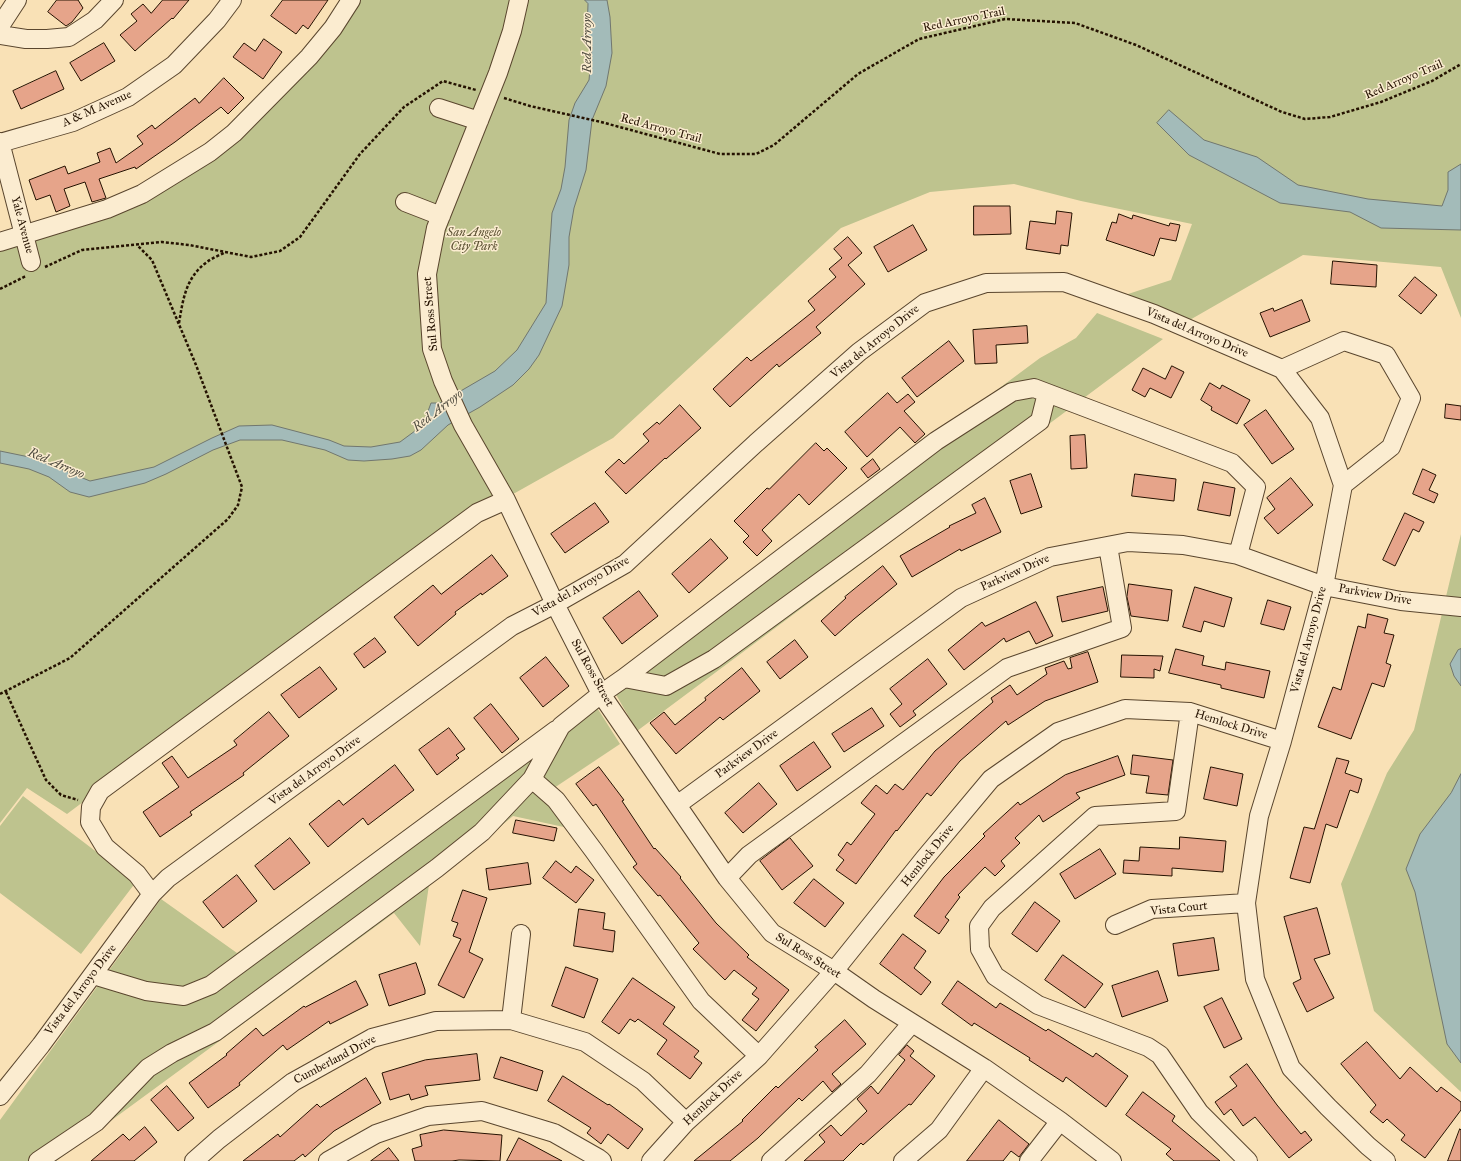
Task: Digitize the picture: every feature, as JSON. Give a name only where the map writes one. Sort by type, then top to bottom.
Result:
[{"type":"street","points":[[0,26],[18,0]]},
{"type":"street","points":[[0,35],[26,39],[69,37],[95,20],[114,0]]},
{"type":"street","name":"A & M Avenue","points":[[0,143],[73,122],[128,97],[174,65],[217,20],[232,0]]},
{"type":"street","points":[[0,242],[107,209],[142,194],[210,152],[234,133],[309,57],[333,28],[351,0]]},
{"type":"street","name":"Sul Ross Street","points":[[519,0],[512,31],[490,94],[436,228],[427,274],[432,349],[463,425],[506,500],[555,604],[601,694],[727,878],[772,933],[834,971],[874,999],[984,1068],[1060,1121],[1112,1161]]},
{"type":"street","points":[[439,108],[479,121]]},
{"type":"street","name":"Yale Avenue","points":[[0,143],[34,268]]},
{"type":"street","points":[[405,202],[441,216]]},
{"type":"street","name":"Vista del Arroyo Drive","points":[[0,1096],[41,1045],[152,894],[168,878],[512,626],[555,604],[625,564],[756,443],[854,358],[925,303],[986,283],[1064,282],[1154,314],[1282,369],[1320,418],[1343,485],[1324,586],[1282,741],[1259,816],[1246,903],[1255,979],[1291,1068],[1328,1107],[1368,1146],[1386,1161]]},
{"type":"street","points":[[1282,369],[1344,341],[1386,355],[1411,398],[1391,447],[1343,485]]},
{"type":"street","points":[[93,975],[146,991],[184,996],[211,985],[561,726],[601,694],[936,441],[1012,392],[1034,388],[1232,463],[1256,487],[1238,555]]},
{"type":"street","points":[[624,678],[666,686],[714,659],[1040,421],[1047,393]]},
{"type":"street","points":[[152,894],[137,874],[105,847],[90,822],[91,807],[100,791],[477,512],[506,500]]},
{"type":"street","name":"Parkview Drive","points":[[677,805],[961,598],[1050,557],[1128,542],[1183,545],[1238,555],[1324,586],[1400,601],[1461,607]]},
{"type":"street","points":[[727,878],[749,855],[1007,668],[1122,628],[1108,546]]},
{"type":"street","name":"Hemlock Drive","points":[[651,1161],[686,1122],[759,1056],[834,971],[991,779],[1058,732],[1125,709],[1190,712],[1282,741]]},
{"type":"street","points":[[1190,712],[1176,811],[1095,816],[992,908],[979,926],[980,949],[995,976],[1038,1005],[1148,1047],[1160,1055],[1199,1112],[1248,1161]]},
{"type":"street","points":[[38,1161],[96,1122],[148,1068],[172,1053],[214,1032],[438,868],[482,832],[532,779],[561,726]]},
{"type":"street","points":[[532,779],[556,800],[701,1001],[759,1056]]},
{"type":"street","name":"Vista Court","points":[[1115,925],[1152,909],[1246,903]]},
{"type":"street","points":[[511,1020],[521,934]]},
{"type":"street","name":"Cumberland Drive","points":[[194,1161],[219,1139],[293,1082],[372,1038],[436,1021],[511,1020],[585,1042],[643,1080],[686,1122]]},
{"type":"street","points":[[771,1161],[868,1074],[912,1023]]},
{"type":"street","points":[[903,1161],[939,1130],[984,1068]]},
{"type":"street","points":[[328,1161],[376,1134],[428,1116],[482,1111],[554,1133],[602,1161]]},
{"type":"street","points":[[1029,1161],[1060,1121]]},
{"type":"path","name":"Red Arroyo Trail","points":[[0,289],[34,268],[82,250],[162,242],[188,245],[251,257],[280,252],[300,237],[360,154],[399,112],[404,107],[443,81],[530,106],[565,112],[720,154],[756,154],[774,145],[858,74],[920,39],[1005,19],[1075,23],[1136,45],[1282,112],[1305,119],[1330,117],[1381,102],[1432,81],[1461,64]]},
{"type":"path","points":[[0,694],[70,658],[228,519],[238,505],[242,487],[218,423],[179,323],[152,260],[137,245]]},
{"type":"path","points":[[179,323],[183,296],[194,273],[207,262],[227,252]]},
{"type":"path","points":[[6,692],[46,780],[61,794],[79,800]]},
{"type":"green space","name":"San Angelo City Park","points":[[360,0],[1461,0],[1461,318],[1441,267],[1303,255],[1188,321],[1125,295],[1171,280],[1192,224],[1081,201],[1014,184],[930,192],[841,228],[613,438],[515,493],[488,498],[67,814],[27,788],[0,823],[0,247],[200,167]]},
{"type":"green space","points":[[1097,313],[1163,339],[637,731],[607,679],[1040,358],[1076,338]]},
{"type":"green space","points":[[1461,534],[1461,1092],[1374,1011],[1341,884],[1387,773],[1414,730]]},
{"type":"green space","points":[[589,695],[620,744],[545,794],[573,829],[513,816],[429,885],[420,946],[394,913],[56,1161],[0,1161],[0,1120],[161,899],[237,953]]},
{"type":"green space","points":[[23,796],[136,882],[81,954],[0,893],[0,826]]},
{"type":"water","name":"Red Arroyo","points":[[585,0],[607,0],[610,17],[612,53],[606,86],[592,120],[586,170],[574,208],[569,237],[569,265],[562,306],[539,355],[529,369],[513,385],[480,407],[448,425],[421,450],[410,456],[392,459],[364,461],[348,460],[325,450],[282,440],[240,440],[213,450],[145,483],[89,497],[70,492],[49,477],[29,469],[0,463],[0,451],[34,458],[90,481],[154,467],[239,426],[272,425],[329,440],[344,446],[371,447],[400,442],[423,425],[431,403],[440,403],[495,371],[517,350],[546,303],[552,213],[561,189],[565,167],[569,120],[575,103],[589,80],[592,47],[581,37],[587,35],[588,4]]},
{"type":"water","points":[[1169,110],[1204,140],[1257,157],[1298,185],[1368,199],[1442,206],[1448,190],[1448,172],[1461,164],[1461,230],[1381,228],[1350,212],[1280,203],[1189,155],[1157,123]]},
{"type":"water","points":[[1461,649],[1461,686],[1454,676],[1450,664],[1458,650]]},
{"type":"water","points":[[1461,774],[1461,1063],[1447,1044],[1415,892],[1406,869],[1420,834],[1451,793]]},
{"type":"building","points":[[57,0],[78,0],[83,8],[72,22],[66,26],[48,12]]},
{"type":"building","points":[[163,0],[189,0],[173,19],[172,18],[135,51],[120,35],[137,21],[131,14],[143,4],[151,13]]},
{"type":"building","points":[[283,0],[328,0],[308,29],[303,25],[296,34],[271,16]]},
{"type":"building","points":[[264,39],[282,52],[263,79],[233,57],[244,43],[255,51]]},
{"type":"building","points":[[104,43],[115,61],[81,81],[70,63]]},
{"type":"building","points":[[56,71],[64,89],[21,109],[13,91]]},
{"type":"building","points":[[224,78],[244,98],[228,114],[221,107],[136,169],[135,167],[99,179],[106,198],[92,202],[85,182],[64,189],[70,206],[56,212],[50,195],[36,200],[29,180],[65,166],[68,174],[100,162],[97,153],[110,148],[116,163],[143,144],[137,136],[152,125],[155,129],[195,98],[199,103]]},
{"type":"building","points":[[974,206],[1010,206],[1011,234],[974,235]]},
{"type":"building","points":[[1057,211],[1072,213],[1068,246],[1061,245],[1060,254],[1026,249],[1030,221],[1055,224]]},
{"type":"building","points":[[1119,214],[1132,219],[1133,215],[1169,226],[1170,223],[1180,225],[1176,241],[1160,238],[1154,256],[1106,240],[1112,222],[1116,223]]},
{"type":"building","points":[[913,225],[927,250],[888,272],[874,247]]},
{"type":"building","points":[[848,237],[862,253],[848,265],[865,284],[816,327],[821,333],[779,367],[777,364],[730,407],[713,389],[747,357],[751,361],[815,310],[808,301],[836,277],[829,269],[842,258],[834,249]]},
{"type":"building","points":[[1333,261],[1377,265],[1376,287],[1331,284]]},
{"type":"building","points":[[1415,277],[1437,295],[1421,314],[1399,296]]},
{"type":"building","points":[[1302,300],[1310,321],[1270,337],[1260,313],[1273,308],[1274,311]]},
{"type":"building","points":[[1027,326],[1028,343],[996,345],[997,363],[975,364],[973,330]]},
{"type":"building","points":[[949,341],[964,361],[917,397],[902,378]]},
{"type":"building","points":[[1172,366],[1184,372],[1171,398],[1150,388],[1145,397],[1132,390],[1143,368],[1165,379]]},
{"type":"building","points":[[1210,383],[1220,389],[1222,385],[1250,400],[1237,424],[1211,410],[1212,407],[1201,400]]},
{"type":"building","points":[[888,393],[897,403],[908,394],[915,402],[904,411],[925,434],[915,443],[900,427],[867,457],[845,432]]},
{"type":"building","points":[[1446,404],[1461,406],[1461,420],[1445,418]]},
{"type":"building","points":[[680,405],[701,428],[666,459],[665,458],[626,494],[605,472],[619,459],[624,464],[649,441],[643,434],[657,422],[659,424]]},
{"type":"building","points":[[1266,410],[1294,449],[1272,464],[1244,425]]},
{"type":"building","points":[[1085,435],[1087,468],[1071,469],[1070,436]]},
{"type":"building","points":[[816,443],[824,451],[827,448],[847,468],[809,505],[799,494],[762,530],[772,541],[757,556],[743,542],[749,536],[734,521]]},
{"type":"building","points":[[873,459],[880,469],[868,478],[861,469]]},
{"type":"building","points":[[1423,469],[1436,475],[1429,490],[1438,494],[1434,503],[1413,494]]},
{"type":"building","points":[[1031,474],[1042,507],[1021,514],[1010,481]]},
{"type":"building","points":[[1135,474],[1176,479],[1174,501],[1132,496]]},
{"type":"building","points":[[1291,478],[1313,505],[1278,534],[1264,518],[1275,509],[1267,498]]},
{"type":"building","points":[[1204,482],[1235,488],[1230,516],[1198,510]]},
{"type":"building","points":[[985,498],[1001,532],[961,551],[960,549],[912,577],[900,556],[950,527],[949,526],[976,513],[972,505]]},
{"type":"building","points":[[595,503],[609,522],[565,553],[551,534]]},
{"type":"building","points":[[1405,513],[1424,522],[1419,532],[1413,529],[1395,566],[1383,560]]},
{"type":"building","points":[[711,539],[728,558],[689,593],[672,574]]},
{"type":"building","points":[[492,555],[508,576],[455,612],[456,614],[418,646],[394,617],[433,585],[441,594]]},
{"type":"building","points":[[883,566],[897,584],[835,636],[821,621],[846,598],[845,597]]},
{"type":"building","points":[[1129,584],[1172,590],[1168,621],[1131,616],[1127,597]]},
{"type":"building","points":[[1103,587],[1108,611],[1062,622],[1057,597]]},
{"type":"building","points":[[1195,587],[1232,598],[1224,627],[1204,621],[1201,632],[1183,627]]},
{"type":"building","points":[[639,591],[658,616],[622,644],[603,618]]},
{"type":"building","points":[[1268,600],[1291,607],[1284,630],[1261,624]]},
{"type":"building","points":[[1036,602],[1053,636],[1036,644],[1029,631],[1006,642],[1004,638],[964,670],[948,650],[982,622],[985,626]]},
{"type":"building","points":[[1368,614],[1388,619],[1384,633],[1394,635],[1386,663],[1391,665],[1384,687],[1372,683],[1351,739],[1318,727],[1333,687],[1341,690],[1358,626],[1365,628]]},
{"type":"building","points":[[375,638],[386,652],[364,668],[354,654]]},
{"type":"building","points":[[795,640],[808,657],[780,679],[767,662]]},
{"type":"building","points":[[1176,649],[1204,656],[1202,665],[1225,670],[1226,662],[1270,671],[1264,698],[1221,688],[1221,685],[1169,673]]},
{"type":"building","points":[[1088,652],[1098,682],[1045,701],[1008,725],[1006,721],[960,761],[931,796],[927,793],[897,831],[896,830],[856,884],[836,870],[844,860],[838,855],[847,842],[851,845],[875,814],[861,803],[876,785],[887,794],[895,784],[903,790],[935,751],[993,702],[991,698],[1010,685],[1017,695],[1047,674],[1045,668],[1064,661],[1068,669],[1072,668],[1070,658]]},
{"type":"building","points":[[1122,655],[1163,656],[1160,671],[1154,669],[1154,678],[1121,677]]},
{"type":"building","points":[[546,657],[569,686],[543,707],[520,678]]},
{"type":"building","points":[[928,659],[947,684],[913,711],[916,715],[900,727],[890,714],[902,704],[890,689]]},
{"type":"building","points":[[320,667],[337,689],[299,718],[281,695]]},
{"type":"building","points":[[742,668],[760,691],[723,720],[720,717],[676,754],[650,723],[664,712],[675,725]]},
{"type":"building","points":[[491,704],[519,739],[502,753],[474,718]]},
{"type":"building","points":[[872,708],[884,726],[844,752],[832,734]]},
{"type":"building","points":[[269,712],[289,736],[243,773],[244,775],[190,812],[192,815],[160,837],[143,812],[179,787],[162,763],[172,756],[188,778],[237,745],[234,741]]},
{"type":"building","points":[[449,728],[465,749],[456,755],[459,758],[437,775],[419,750]]},
{"type":"building","points":[[814,742],[831,767],[797,791],[780,766]]},
{"type":"building","points":[[1133,755],[1173,760],[1168,795],[1146,793],[1149,776],[1131,774]]},
{"type":"building","points":[[1118,756],[1125,775],[1076,793],[1080,798],[1043,822],[1039,815],[1015,838],[1020,843],[1001,861],[1005,866],[995,876],[985,867],[958,895],[960,897],[945,917],[949,920],[939,934],[914,916],[944,877],[985,836],[983,834],[1018,802],[1020,805],[1065,775]]},
{"type":"building","points":[[1337,758],[1349,761],[1345,773],[1362,779],[1358,793],[1350,790],[1337,828],[1326,824],[1310,883],[1290,878],[1304,827],[1314,829]]},
{"type":"building","points":[[395,765],[414,790],[368,825],[363,818],[328,847],[309,824],[339,800],[343,805]]},
{"type":"building","points":[[599,767],[624,800],[622,801],[654,849],[655,848],[681,877],[680,878],[716,923],[749,955],[747,957],[789,990],[756,1031],[742,1020],[759,999],[752,994],[757,988],[734,970],[725,980],[693,949],[699,943],[660,895],[658,896],[633,867],[637,864],[596,804],[593,806],[576,784]]},
{"type":"building","points":[[1211,767],[1243,774],[1237,806],[1204,799]]},
{"type":"building","points":[[759,783],[777,804],[743,833],[725,813]]},
{"type":"building","points":[[516,820],[557,828],[554,841],[513,833]]},
{"type":"building","points":[[1180,837],[1226,841],[1223,872],[1172,868],[1172,876],[1123,873],[1124,860],[1139,861],[1140,847],[1179,849]]},
{"type":"building","points":[[290,838],[310,863],[274,890],[255,866]]},
{"type":"building","points":[[790,838],[813,866],[782,890],[760,861]]},
{"type":"building","points":[[1100,849],[1116,874],[1075,899],[1060,874]]},
{"type":"building","points":[[556,861],[571,873],[576,866],[594,880],[576,903],[543,878]]},
{"type":"building","points":[[528,863],[531,884],[489,890],[486,869]]},
{"type":"building","points":[[237,875],[257,901],[223,928],[203,902]]},
{"type":"building","points":[[814,879],[844,903],[825,927],[794,903]]},
{"type":"building","points":[[463,890],[487,898],[469,952],[483,959],[464,998],[438,985],[461,939],[453,936],[458,923],[452,921]]},
{"type":"building","points":[[1035,902],[1060,921],[1037,952],[1012,934]]},
{"type":"building","points":[[1317,908],[1330,954],[1314,959],[1334,998],[1307,1012],[1293,983],[1301,979],[1284,917]]},
{"type":"building","points":[[579,909],[605,913],[603,929],[615,931],[613,952],[574,946]]},
{"type":"building","points":[[903,934],[926,951],[914,968],[931,982],[921,995],[880,964]]},
{"type":"building","points":[[1214,938],[1219,970],[1178,976],[1173,944]]},
{"type":"building","points":[[1063,955],[1103,984],[1085,1008],[1045,980]]},
{"type":"building","points":[[416,963],[425,994],[389,1006],[379,975]]},
{"type":"building","points":[[566,967],[598,979],[584,1018],[552,1006]]},
{"type":"building","points":[[1158,971],[1168,1001],[1122,1017],[1112,986]]},
{"type":"building","points":[[633,978],[675,1007],[663,1024],[699,1051],[694,1057],[702,1063],[690,1079],[657,1054],[667,1040],[638,1019],[635,1022],[630,1019],[619,1034],[602,1022]]},
{"type":"building","points":[[356,981],[368,1005],[330,1024],[329,1021],[287,1050],[283,1045],[239,1083],[240,1085],[208,1108],[189,1083],[227,1055],[226,1054],[256,1028],[263,1036],[304,1006],[305,1007]]},
{"type":"building","points":[[958,981],[996,1008],[1000,1003],[1046,1031],[1048,1029],[1093,1057],[1096,1053],[1128,1076],[1106,1107],[1066,1077],[1063,1082],[1029,1060],[1030,1058],[974,1023],[972,1026],[942,1004]]},
{"type":"building","points":[[1222,998],[1242,1039],[1224,1048],[1204,1007]]},
{"type":"building","points":[[845,1020],[866,1044],[832,1074],[841,1084],[832,1092],[823,1081],[802,1101],[799,1098],[758,1138],[730,1161],[694,1161],[743,1121],[742,1120],[776,1086],[778,1088],[818,1050],[815,1047]]},
{"type":"building","points":[[1367,1042],[1400,1079],[1410,1067],[1437,1092],[1441,1087],[1461,1102],[1461,1110],[1425,1158],[1401,1140],[1405,1135],[1387,1119],[1383,1123],[1370,1112],[1376,1105],[1341,1064]]},
{"type":"building","points":[[907,1045],[914,1051],[910,1056],[935,1076],[911,1105],[909,1104],[863,1145],[861,1143],[843,1161],[804,1161],[825,1142],[819,1135],[831,1125],[841,1136],[867,1111],[857,1099],[871,1086],[878,1094],[905,1060],[899,1055]]},
{"type":"building","points":[[477,1054],[480,1080],[425,1086],[428,1095],[411,1100],[409,1094],[390,1100],[382,1073],[425,1060]]},
{"type":"building","points":[[501,1057],[543,1071],[537,1091],[494,1078]]},
{"type":"building","points":[[1247,1064],[1277,1105],[1301,1134],[1305,1131],[1312,1140],[1289,1158],[1255,1117],[1243,1126],[1231,1109],[1224,1115],[1215,1102],[1237,1086],[1230,1077]]},
{"type":"building","points":[[563,1076],[608,1105],[609,1104],[643,1129],[628,1149],[608,1134],[601,1144],[587,1133],[591,1128],[548,1101]]},
{"type":"building","points":[[366,1078],[381,1103],[334,1131],[305,1157],[303,1154],[294,1161],[243,1161],[278,1134],[280,1137],[317,1104],[320,1107]]},
{"type":"building","points":[[167,1086],[194,1118],[178,1131],[151,1100]]},
{"type":"building","points":[[1143,1092],[1175,1116],[1172,1121],[1220,1161],[1174,1161],[1166,1154],[1171,1149],[1126,1115]]},
{"type":"building","points":[[999,1120],[1029,1144],[1019,1157],[1011,1151],[1003,1161],[967,1161]]},
{"type":"building","points":[[145,1127],[157,1142],[134,1161],[91,1161],[123,1134],[129,1140]]},
{"type":"building","points":[[1460,1129],[1461,1161],[1448,1161]]},
{"type":"building","points":[[444,1130],[502,1135],[500,1161],[415,1161],[412,1149],[422,1146],[420,1135]]},
{"type":"building","points":[[519,1138],[562,1161],[507,1161]]},
{"type":"building","points":[[389,1148],[399,1161],[371,1161]]}]
